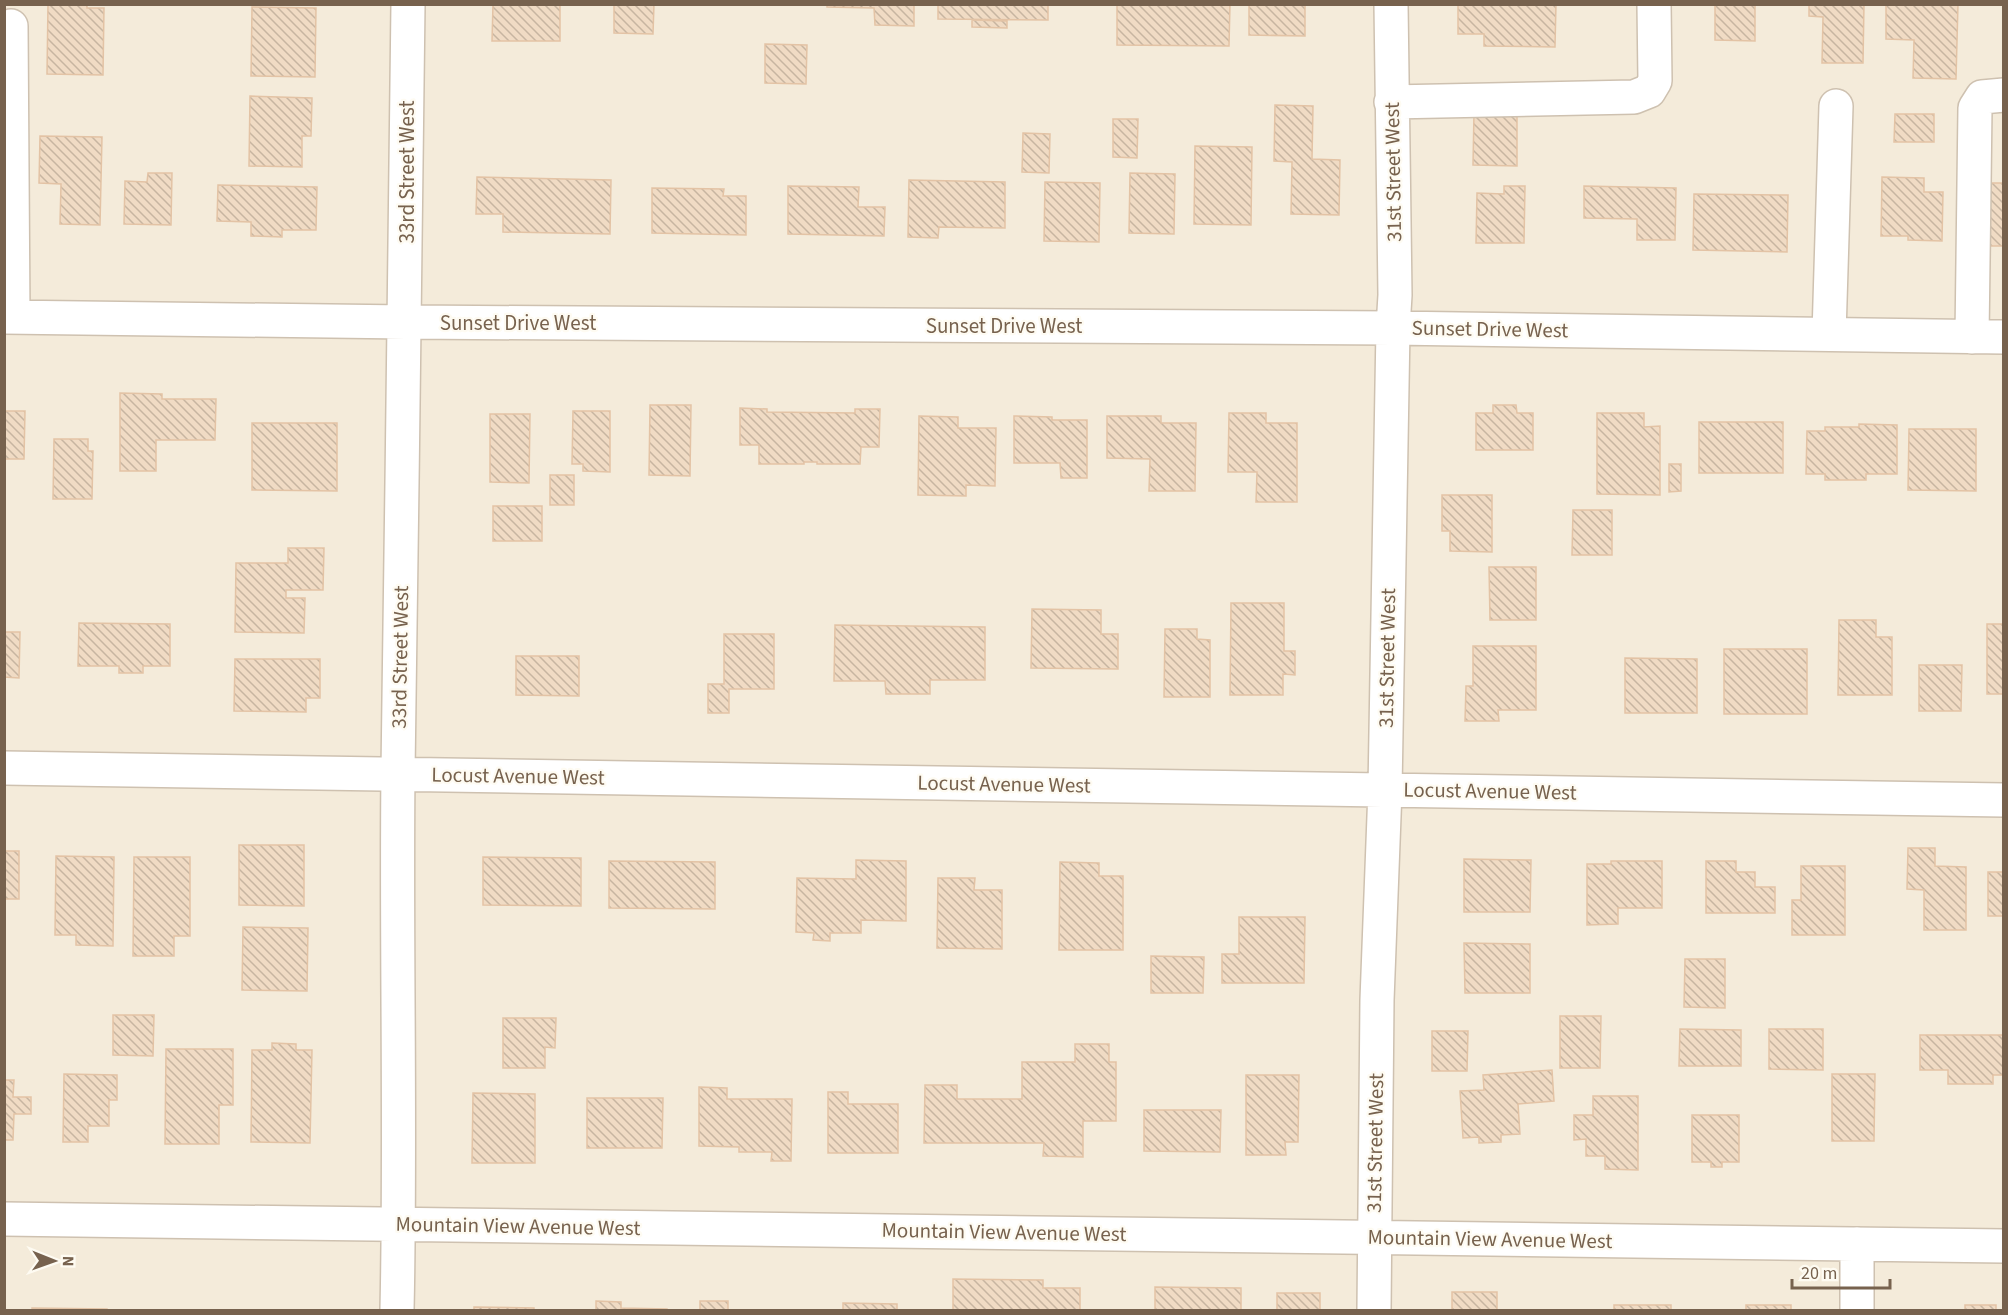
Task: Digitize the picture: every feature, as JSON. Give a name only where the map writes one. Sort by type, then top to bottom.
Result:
[{"type":"street","name":"33rd Street West","points":[[397,1311],[399,1224],[398,774],[406,322],[408,4]]},
{"type":"street","name":"31st Street West","points":[[1374,1311],[1377,1000],[1385,790],[1395,295],[1391,4]]},
{"type":"street","points":[[1391,102],[1634,97],[1648,91],[1655,81],[1654,4]]},
{"type":"street","points":[[9,317],[11,26]]},
{"type":"street","points":[[1988,337],[1974,108],[1982,97],[2004,95]]},
{"type":"street","points":[[1829,334],[1836,106]]},
{"type":"street","name":"Sunset Drive West","points":[[9,317],[406,322],[1393,328],[1988,337]]},
{"type":"street","name":"Locust Avenue West","points":[[4,768],[2004,800]]},
{"type":"street","name":"Mountain View Avenue West","points":[[4,1219],[2004,1246]]},
{"type":"street","points":[[1857,1244],[1857,1311]]},
{"type":"shaded area","points":[[5,5],[2003,5],[2003,1310],[5,1310]]},
{"type":"building","points":[[48,4],[87,4],[87,8],[104,8],[103,75],[47,74]]},
{"type":"building","points":[[493,4],[560,4],[560,41],[492,41]]},
{"type":"building","points":[[614,4],[654,4],[653,34],[614,33]]},
{"type":"building","points":[[827,4],[914,4],[914,26],[875,25],[874,8],[827,7]]},
{"type":"building","points":[[938,4],[1048,4],[1048,20],[938,19]]},
{"type":"building","points":[[1117,4],[1230,4],[1229,46],[1117,45]]},
{"type":"building","points":[[1249,4],[1305,4],[1305,36],[1249,35]]},
{"type":"building","points":[[1458,4],[1556,4],[1555,47],[1484,46],[1484,34],[1458,34]]},
{"type":"building","points":[[1715,4],[1755,4],[1755,41],[1715,40]]},
{"type":"building","points":[[1809,4],[1864,4],[1863,63],[1822,63],[1823,17],[1809,16]]},
{"type":"building","points":[[1886,4],[1958,4],[1956,79],[1913,78],[1914,40],[1886,39]]},
{"type":"building","points":[[252,7],[316,8],[315,77],[251,76]]},
{"type":"building","points":[[972,20],[1007,21],[1007,28],[972,27]]},
{"type":"building","points":[[765,44],[807,45],[806,84],[765,83]]},
{"type":"building","points":[[250,96],[312,98],[311,136],[302,136],[302,167],[249,166]]},
{"type":"building","points":[[1275,105],[1313,106],[1312,159],[1340,160],[1339,215],[1291,214],[1292,162],[1274,161]]},
{"type":"building","points":[[1474,112],[1517,112],[1517,166],[1473,165]]},
{"type":"building","points":[[1895,114],[1934,114],[1934,142],[1894,142]]},
{"type":"building","points":[[1113,119],[1138,119],[1137,158],[1113,157]]},
{"type":"building","points":[[1023,133],[1050,134],[1049,173],[1022,172]]},
{"type":"building","points":[[40,136],[102,137],[100,225],[60,224],[61,184],[39,183]]},
{"type":"building","points":[[1195,146],[1252,147],[1251,225],[1194,224]]},
{"type":"building","points":[[148,173],[172,173],[171,225],[124,224],[125,181],[147,182]]},
{"type":"building","points":[[1130,173],[1175,174],[1174,234],[1129,233]]},
{"type":"building","points":[[477,177],[611,180],[610,234],[503,232],[503,214],[476,214]]},
{"type":"building","points":[[1882,177],[1924,178],[1924,192],[1943,192],[1942,241],[1908,240],[1908,236],[1881,236]]},
{"type":"building","points":[[909,180],[1005,182],[1005,228],[939,227],[938,238],[908,237]]},
{"type":"building","points":[[1045,182],[1100,183],[1099,242],[1044,241]]},
{"type":"building","points":[[1982,183],[2004,183],[2004,246],[1981,246]]},
{"type":"building","points":[[218,185],[317,187],[316,230],[282,230],[282,237],[251,236],[251,222],[217,221]]},
{"type":"building","points":[[788,186],[859,187],[858,207],[885,207],[884,236],[788,234]]},
{"type":"building","points":[[1504,186],[1525,186],[1524,243],[1476,243],[1477,193],[1504,194]]},
{"type":"building","points":[[1584,186],[1676,188],[1675,240],[1637,240],[1637,219],[1584,218]]},
{"type":"building","points":[[652,188],[724,189],[723,196],[746,196],[746,235],[652,233]]},
{"type":"building","points":[[1694,194],[1788,195],[1787,252],[1693,250]]},
{"type":"building","points":[[120,393],[162,394],[162,399],[216,399],[215,440],[156,440],[156,471],[120,471]]},
{"type":"building","points":[[4,397],[5,411],[25,411],[24,459],[4,459]]},
{"type":"building","points":[[650,405],[691,405],[690,476],[649,475]]},
{"type":"building","points":[[1493,405],[1516,405],[1517,413],[1533,413],[1533,450],[1476,450],[1476,413],[1493,413]]},
{"type":"building","points":[[740,408],[767,409],[767,412],[855,413],[855,409],[880,409],[879,447],[861,447],[860,464],[804,462],[804,464],[759,464],[759,445],[740,445]]},
{"type":"building","points":[[573,411],[610,411],[610,472],[583,471],[583,464],[572,464]]},
{"type":"building","points":[[1229,413],[1266,413],[1266,423],[1297,423],[1297,502],[1256,502],[1257,472],[1228,472]]},
{"type":"building","points":[[1597,413],[1644,413],[1644,427],[1660,426],[1660,495],[1597,494]]},
{"type":"building","points":[[490,414],[530,414],[529,483],[490,482]]},
{"type":"building","points":[[919,416],[958,417],[958,428],[996,428],[995,486],[966,485],[966,496],[918,495]]},
{"type":"building","points":[[1014,416],[1052,417],[1052,420],[1087,420],[1087,478],[1061,478],[1060,463],[1014,463]]},
{"type":"building","points":[[1107,416],[1161,416],[1161,423],[1196,423],[1195,491],[1149,491],[1150,459],[1107,458]]},
{"type":"building","points":[[1699,422],[1783,422],[1783,473],[1699,473]]},
{"type":"building","points":[[252,423],[337,423],[337,491],[252,490]]},
{"type":"building","points":[[1859,424],[1897,425],[1897,474],[1866,474],[1866,480],[1825,480],[1825,474],[1806,474],[1807,431],[1825,431],[1825,427],[1859,427]]},
{"type":"building","points":[[1909,429],[1976,429],[1976,491],[1908,490]]},
{"type":"building","points":[[54,439],[88,439],[88,451],[93,451],[92,499],[53,499]]},
{"type":"building","points":[[1669,464],[1681,464],[1681,491],[1669,492]]},
{"type":"building","points":[[550,475],[574,475],[574,505],[550,505]]},
{"type":"building","points":[[1442,495],[1492,495],[1492,552],[1450,551],[1450,531],[1442,531]]},
{"type":"building","points":[[493,506],[542,506],[542,541],[493,541]]},
{"type":"building","points":[[1573,510],[1612,510],[1612,555],[1572,555]]},
{"type":"building","points":[[288,548],[324,548],[323,590],[286,590],[286,598],[305,598],[304,633],[235,632],[236,563],[288,563]]},
{"type":"building","points":[[1489,567],[1536,567],[1536,620],[1490,620]]},
{"type":"building","points":[[1231,603],[1284,603],[1284,651],[1295,651],[1295,675],[1283,674],[1283,695],[1230,695]]},
{"type":"building","points":[[1032,609],[1101,610],[1101,634],[1118,634],[1118,669],[1031,668]]},
{"type":"building","points":[[1839,620],[1876,620],[1876,637],[1892,637],[1892,695],[1838,695]]},
{"type":"building","points":[[79,623],[170,624],[170,666],[143,666],[143,673],[119,673],[119,666],[78,666]]},
{"type":"building","points":[[1987,624],[2004,624],[2004,694],[1987,694]]},
{"type":"building","points":[[835,625],[985,627],[985,680],[930,680],[930,694],[886,694],[885,681],[834,681]]},
{"type":"building","points":[[1165,629],[1197,629],[1197,639],[1210,640],[1210,697],[1164,697]]},
{"type":"building","points":[[4,632],[20,632],[19,678],[4,677]]},
{"type":"building","points":[[724,634],[774,634],[774,689],[729,689],[729,713],[708,713],[708,684],[724,684]]},
{"type":"building","points":[[1473,646],[1536,646],[1536,710],[1498,710],[1499,721],[1465,721],[1466,686],[1473,686]]},
{"type":"building","points":[[1724,649],[1807,649],[1807,714],[1724,714]]},
{"type":"building","points":[[516,656],[579,656],[579,696],[516,695]]},
{"type":"building","points":[[1625,658],[1697,659],[1697,713],[1625,713]]},
{"type":"building","points":[[235,659],[320,659],[320,698],[306,698],[306,712],[234,711]]},
{"type":"building","points":[[1919,665],[1962,665],[1961,711],[1919,711]]},
{"type":"building","points":[[239,845],[304,845],[304,906],[239,905]]},
{"type":"building","points":[[1908,848],[1935,848],[1935,866],[1966,867],[1966,930],[1924,930],[1924,890],[1907,889]]},
{"type":"building","points":[[4,851],[19,851],[19,899],[4,899]]},
{"type":"building","points":[[56,856],[114,857],[113,946],[76,945],[76,935],[55,935]]},
{"type":"building","points":[[134,857],[190,857],[190,936],[174,936],[174,956],[133,956]]},
{"type":"building","points":[[483,857],[581,858],[581,906],[483,905]]},
{"type":"building","points":[[1464,859],[1531,860],[1530,912],[1464,912]]},
{"type":"building","points":[[856,860],[906,861],[906,921],[861,920],[861,933],[830,933],[830,941],[813,940],[814,933],[796,932],[797,878],[856,879]]},
{"type":"building","points":[[609,861],[715,862],[715,909],[609,908]]},
{"type":"building","points":[[1611,861],[1662,861],[1662,908],[1618,908],[1618,924],[1587,925],[1587,864],[1611,864]]},
{"type":"building","points":[[1706,861],[1736,861],[1736,872],[1755,872],[1755,887],[1775,887],[1775,913],[1706,913]]},
{"type":"building","points":[[1060,862],[1099,863],[1099,876],[1123,876],[1123,950],[1059,950]]},
{"type":"building","points":[[1801,866],[1845,866],[1845,935],[1792,935],[1792,900],[1801,900]]},
{"type":"building","points":[[1988,872],[2004,872],[2004,916],[1988,916]]},
{"type":"building","points":[[938,878],[975,878],[974,890],[1002,890],[1002,949],[937,948]]},
{"type":"building","points":[[1239,917],[1305,917],[1304,983],[1222,983],[1222,954],[1239,954]]},
{"type":"building","points":[[243,927],[308,928],[307,991],[242,990]]},
{"type":"building","points":[[1464,943],[1530,944],[1530,993],[1465,993]]},
{"type":"building","points":[[1151,956],[1204,957],[1203,993],[1151,993]]},
{"type":"building","points":[[1685,959],[1725,959],[1725,1008],[1684,1007]]},
{"type":"building","points":[[113,1015],[154,1015],[153,1056],[113,1055]]},
{"type":"building","points":[[1560,1016],[1601,1016],[1600,1068],[1560,1068]]},
{"type":"building","points":[[503,1018],[556,1018],[555,1048],[545,1047],[545,1068],[503,1068]]},
{"type":"building","points":[[1680,1029],[1741,1030],[1741,1066],[1679,1066]]},
{"type":"building","points":[[1769,1029],[1823,1029],[1823,1070],[1769,1069]]},
{"type":"building","points":[[1432,1031],[1468,1031],[1467,1071],[1432,1071]]},
{"type":"building","points":[[1920,1035],[2004,1035],[2004,1075],[1993,1075],[1993,1084],[1948,1084],[1948,1070],[1920,1070]]},
{"type":"building","points":[[272,1043],[296,1044],[296,1050],[312,1050],[310,1143],[251,1142],[252,1050],[272,1050]]},
{"type":"building","points":[[1075,1044],[1109,1044],[1109,1062],[1116,1062],[1116,1121],[1083,1121],[1083,1157],[1043,1156],[1044,1143],[924,1143],[925,1085],[957,1085],[957,1099],[1022,1099],[1022,1062],[1075,1062]]},
{"type":"building","points":[[166,1049],[233,1049],[233,1105],[219,1105],[219,1144],[165,1144]]},
{"type":"building","points":[[1552,1070],[1554,1101],[1518,1104],[1520,1134],[1501,1135],[1501,1142],[1479,1143],[1479,1137],[1463,1138],[1460,1091],[1484,1090],[1483,1075]]},
{"type":"building","points":[[64,1074],[117,1075],[117,1100],[109,1100],[109,1126],[88,1126],[88,1142],[63,1142]]},
{"type":"building","points":[[1832,1074],[1875,1074],[1874,1141],[1832,1141]]},
{"type":"building","points":[[1246,1075],[1299,1075],[1298,1142],[1285,1142],[1286,1155],[1246,1155]]},
{"type":"building","points":[[4,1080],[14,1080],[13,1097],[31,1097],[31,1114],[14,1114],[13,1140],[4,1140]]},
{"type":"building","points":[[699,1087],[727,1088],[727,1099],[792,1099],[791,1161],[771,1161],[772,1152],[739,1152],[739,1147],[699,1146]]},
{"type":"building","points":[[828,1092],[848,1092],[848,1104],[898,1104],[898,1153],[828,1153]]},
{"type":"building","points":[[473,1093],[535,1094],[535,1163],[472,1163]]},
{"type":"building","points":[[1593,1096],[1638,1096],[1638,1170],[1605,1169],[1605,1156],[1586,1156],[1586,1139],[1574,1140],[1574,1115],[1593,1115]]},
{"type":"building","points":[[587,1098],[663,1098],[662,1148],[587,1148]]},
{"type":"building","points":[[1144,1110],[1221,1110],[1220,1152],[1144,1151]]},
{"type":"building","points":[[1692,1115],[1739,1115],[1739,1162],[1722,1162],[1722,1167],[1711,1167],[1711,1162],[1692,1162]]},
{"type":"building","points":[[953,1279],[1043,1280],[1043,1288],[1080,1288],[1080,1310],[953,1310]]},
{"type":"building","points":[[1155,1287],[1241,1288],[1241,1310],[1155,1310]]},
{"type":"building","points":[[1452,1292],[1497,1292],[1497,1310],[1452,1310]]},
{"type":"building","points":[[1277,1293],[1320,1293],[1320,1310],[1277,1310]]},
{"type":"building","points":[[596,1301],[621,1302],[621,1308],[667,1310],[596,1310]]},
{"type":"building","points":[[700,1301],[728,1301],[728,1310],[700,1310]]},
{"type":"building","points":[[843,1303],[897,1304],[897,1310],[843,1310]]},
{"type":"building","points":[[1614,1305],[1671,1305],[1671,1310],[1614,1310]]},
{"type":"building","points":[[1746,1305],[1791,1305],[1791,1310],[1746,1310]]},
{"type":"building","points":[[1965,1305],[1996,1305],[1996,1310],[1965,1310]]},
{"type":"building","points":[[474,1307],[534,1308],[534,1310],[474,1310]]},
{"type":"building","points":[[32,1308],[107,1309],[107,1310],[32,1310]]}]
